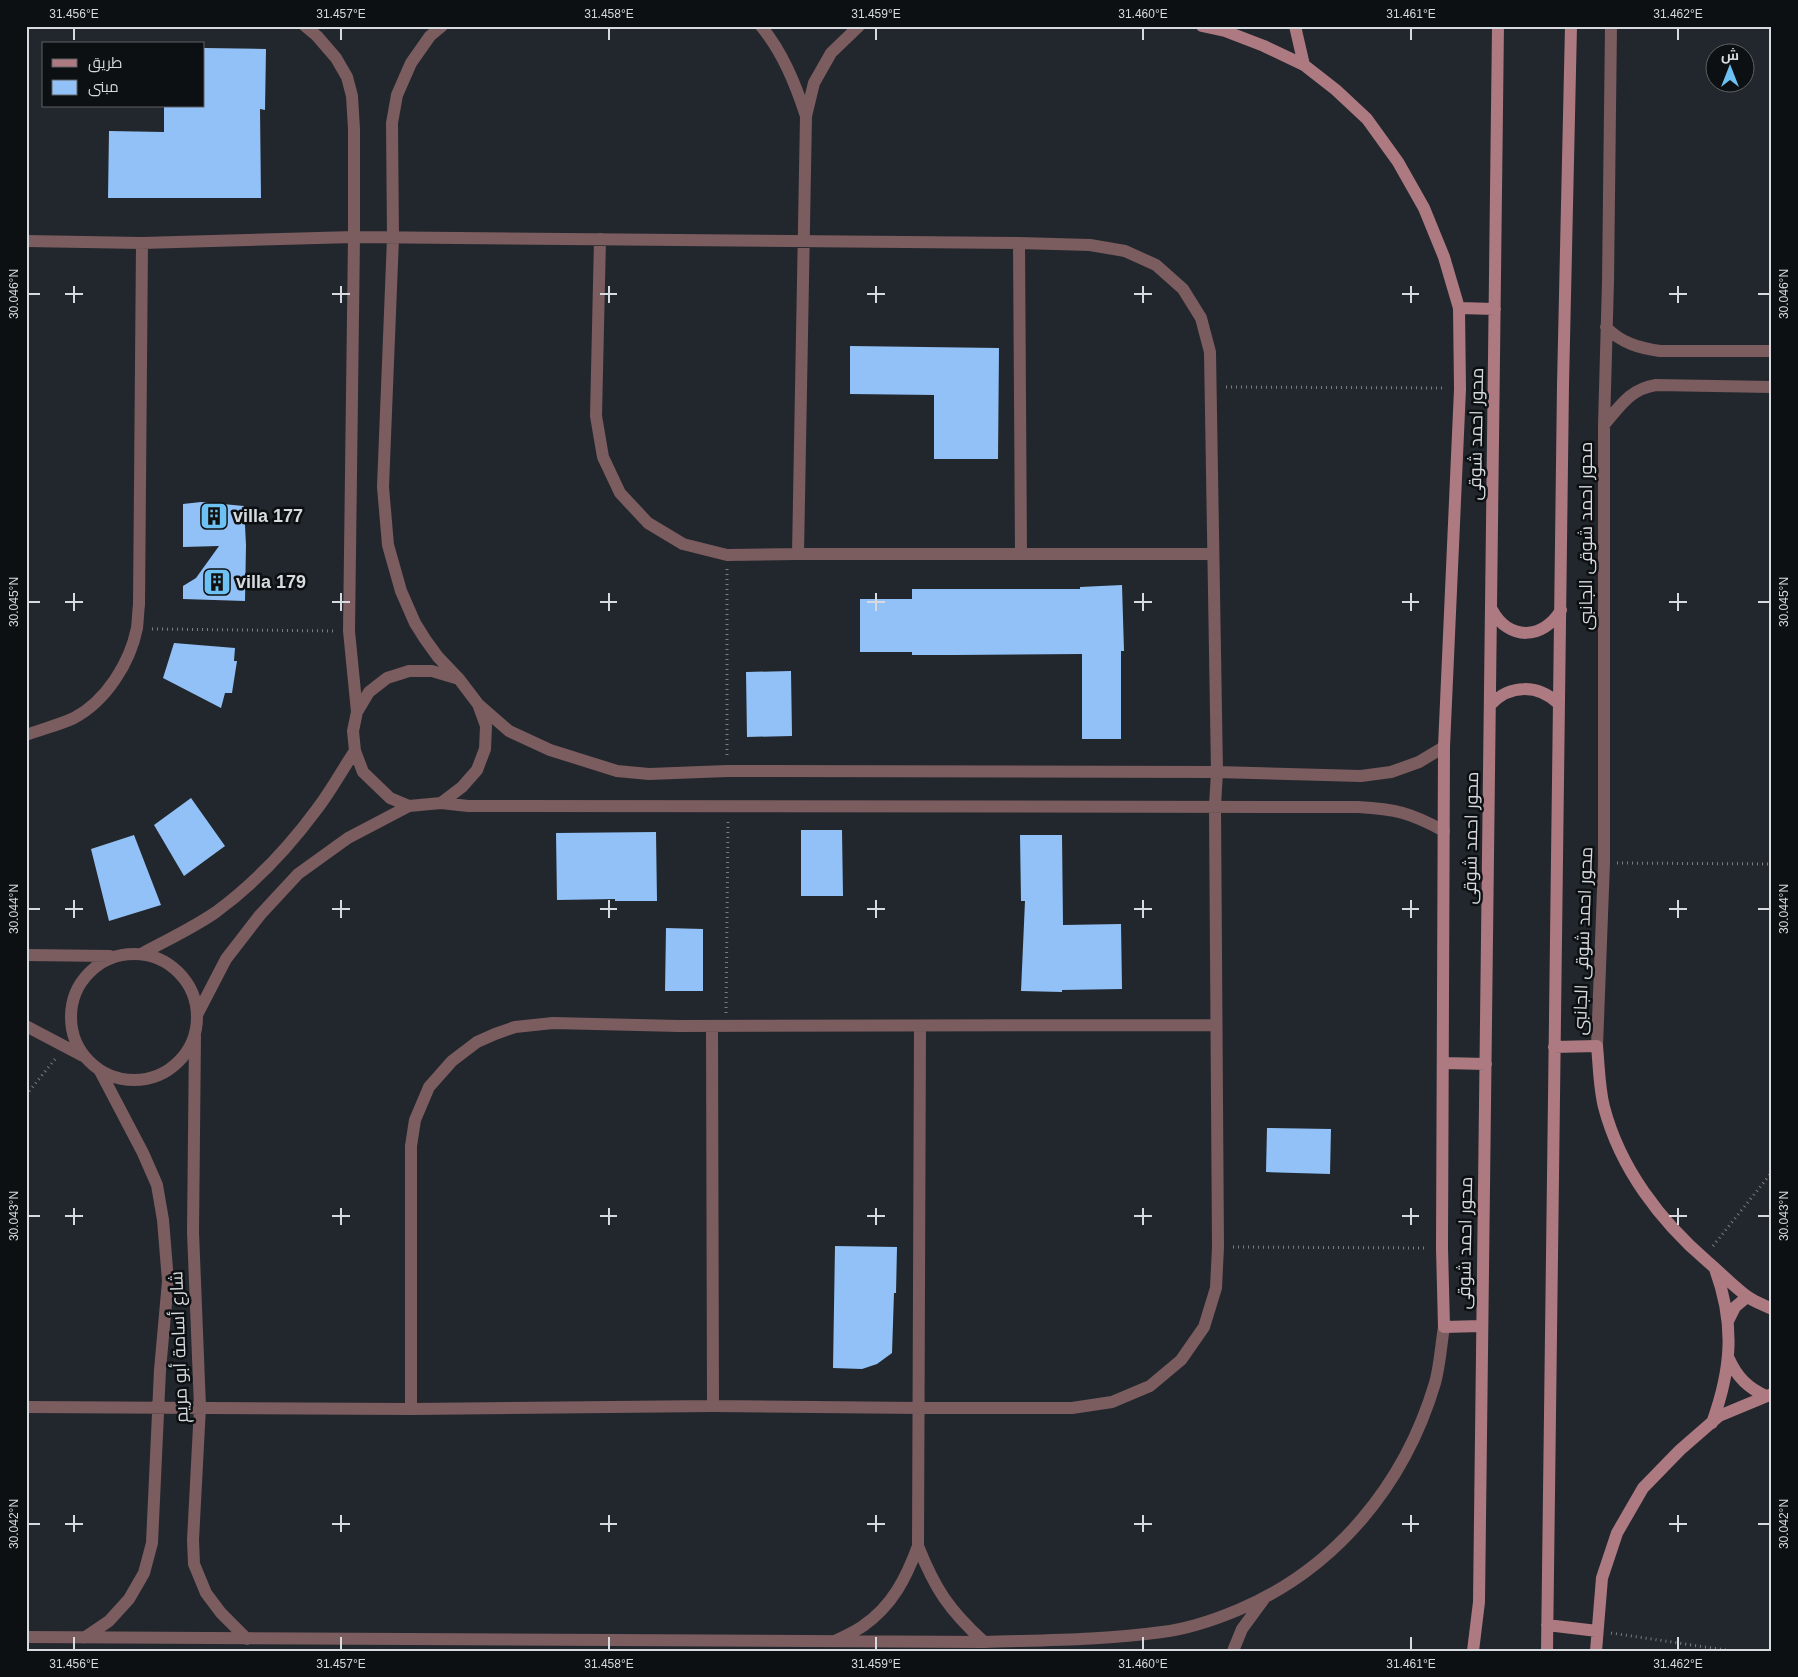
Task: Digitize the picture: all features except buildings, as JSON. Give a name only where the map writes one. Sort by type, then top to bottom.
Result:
[{"type":"main road","points":[[1202,26],[1225,31],[1264,46],[1304,65],[1336,90],[1367,119],[1398,162],[1424,208],[1441,249],[1459,308],[1460,388],[1444,747],[1442,1248],[1444,1327],[1481,1326]]},
{"type":"main road","points":[[1225,31],[1241,26]]},
{"type":"main road","points":[[1294,26],[1304,65]]},
{"type":"main road","name":"محور احمد شوقى","points":[[1473,1651],[1479,1602],[1498,26]]},
{"type":"main road","points":[[1547,1651],[1563,386],[1571,26]]},
{"type":"main road","points":[[1459,308],[1495,309]]},
{"type":"main road","points":[[1492,610],[1496,619],[1503,626],[1521,633],[1531,633],[1549,626],[1561,610]]},
{"type":"main road","points":[[1490,705],[1504,694],[1520,688],[1546,693],[1559,704]]},
{"type":"main road","points":[[1554,1047],[1597,1046],[1603,1105],[1611,1131],[1636,1180],[1668,1224],[1703,1258],[1748,1297],[1772,1309]]},
{"type":"main road","points":[[1443,1063],[1486,1064]]},
{"type":"main road","points":[[1712,1423],[1722,1392],[1729,1359],[1728,1321],[1721,1285],[1715,1268]]},
{"type":"main road","points":[[1728,1321],[1735,1307],[1748,1297]]},
{"type":"main road","points":[[1729,1359],[1739,1378],[1752,1388],[1769,1395]]},
{"type":"main road","points":[[1596,1651],[1602,1578],[1617,1533],[1643,1488],[1680,1450],[1719,1416],[1769,1395]]},
{"type":"main road","points":[[1547,1625],[1597,1631]]},
{"type":"street","points":[[305,26],[317,36],[336,58],[347,77],[352,96],[354,129],[354,237],[349,631],[357,712],[353,732],[354,752],[363,772],[370,779],[390,798],[409,806]]},
{"type":"street","points":[[442,26],[430,36],[412,63],[397,95],[392,123],[393,238],[383,487],[388,545],[401,591],[416,623],[438,657],[459,679],[478,704],[509,732],[550,750],[617,771],[649,774],[727,770],[1217,772],[1361,776],[1390,772],[1419,762],[1444,747]]},
{"type":"street","points":[[761,26],[784,59],[806,116]]},
{"type":"street","points":[[798,554],[806,116],[814,83],[831,53],[859,26]]},
{"type":"street","name":"محور احمد شوقى الجانبى","points":[[1597,1046],[1604,863],[1604,425],[1611,26]]},
{"type":"street","points":[[26,241],[142,243],[354,237],[1020,243],[1090,245],[1125,250],[1156,265],[1182,289],[1201,318],[1210,352],[1217,772],[1215,806],[1218,1247],[1216,1288],[1204,1327],[1181,1360],[1150,1386],[1112,1402],[1072,1408],[713,1406],[412,1409],[26,1407]]},
{"type":"street","points":[[600,240],[596,416],[603,457],[620,493],[648,523],[683,544],[727,555],[1212,554]]},
{"type":"street","points":[[26,734],[75,717],[90,707],[114,681],[126,658],[137,629],[139,604],[142,243]]},
{"type":"street","points":[[1020,243],[1020,554]]},
{"type":"street","points":[[1606,327],[1628,344],[1644,349],[1660,351],[1772,351]]},
{"type":"street","points":[[1604,425],[1628,398],[1635,392],[1647,387],[1656,385],[1772,387]]},
{"type":"street","points":[[357,712],[369,692],[387,678],[409,671],[432,671],[459,679]]},
{"type":"street","points":[[441,803],[467,782],[477,770],[485,749],[486,726],[478,704]]},
{"type":"street","points":[[143,953],[186,931],[215,912],[240,892],[280,854],[317,809],[354,752]]},
{"type":"street","points":[[26,1026],[83,1056],[100,1071],[121,1079],[145,1080],[167,1072],[184,1057],[195,1036],[198,1013],[226,960],[260,915],[298,874],[348,838],[409,806],[441,803],[468,806],[1215,806],[1388,808],[1418,816],[1444,831]]},
{"type":"street","points":[[26,955],[113,956],[143,953],[164,960],[181,973],[193,992],[198,1013]]},
{"type":"street","points":[[83,1056],[74,1038],[70,1018],[72,998],[81,980],[95,966],[113,956]]},
{"type":"street","points":[[412,1409],[411,1146],[415,1120],[429,1087],[452,1061],[477,1042],[515,1027],[554,1023],[712,1026],[1216,1025]]},
{"type":"street","points":[[712,1026],[713,1406]]},
{"type":"street","points":[[834,1642],[863,1626],[888,1604],[906,1576],[918,1546],[920,1026]]},
{"type":"street","name":"شارع أسامة أبو مريم","points":[[195,1036],[193,1232],[200,1407],[193,1540],[194,1564],[206,1592],[221,1613],[246,1639]]},
{"type":"street","name":"شارع أسامة أبو مريم","points":[[84,1638],[109,1621],[129,1599],[144,1572],[152,1543],[160,1408],[160,1370],[168,1281],[163,1220],[157,1185],[143,1153],[100,1071]]},
{"type":"street","points":[[26,1637],[246,1639],[529,1646],[984,1642],[1110,1637],[1163,1632],[1215,1620],[1264,1599],[1294,1581],[1321,1561],[1360,1522],[1392,1479],[1417,1430],[1435,1382],[1444,1327]]},
{"type":"street","points":[[918,1546],[929,1573],[944,1599],[962,1622],[984,1642]]},
{"type":"street","points":[[1233,1651],[1242,1629],[1264,1599]]},
{"type":"path","points":[[1210,387],[1460,388]]},
{"type":"path","points":[[727,555],[727,770]]},
{"type":"path","points":[[137,629],[349,631]]},
{"type":"path","points":[[726,1026],[728,806]]},
{"type":"path","points":[[1604,863],[1772,864]]},
{"type":"path","points":[[26,1095],[65,1046]]},
{"type":"path","points":[[1703,1258],[1772,1172]]},
{"type":"path","points":[[1218,1247],[1442,1248]]},
{"type":"path","points":[[1597,1631],[1732,1651]]},
{"type":"place","name":"villa 177","points":[[214,516]]},
{"type":"place","name":"villa 179","points":[[217,582]]}]
